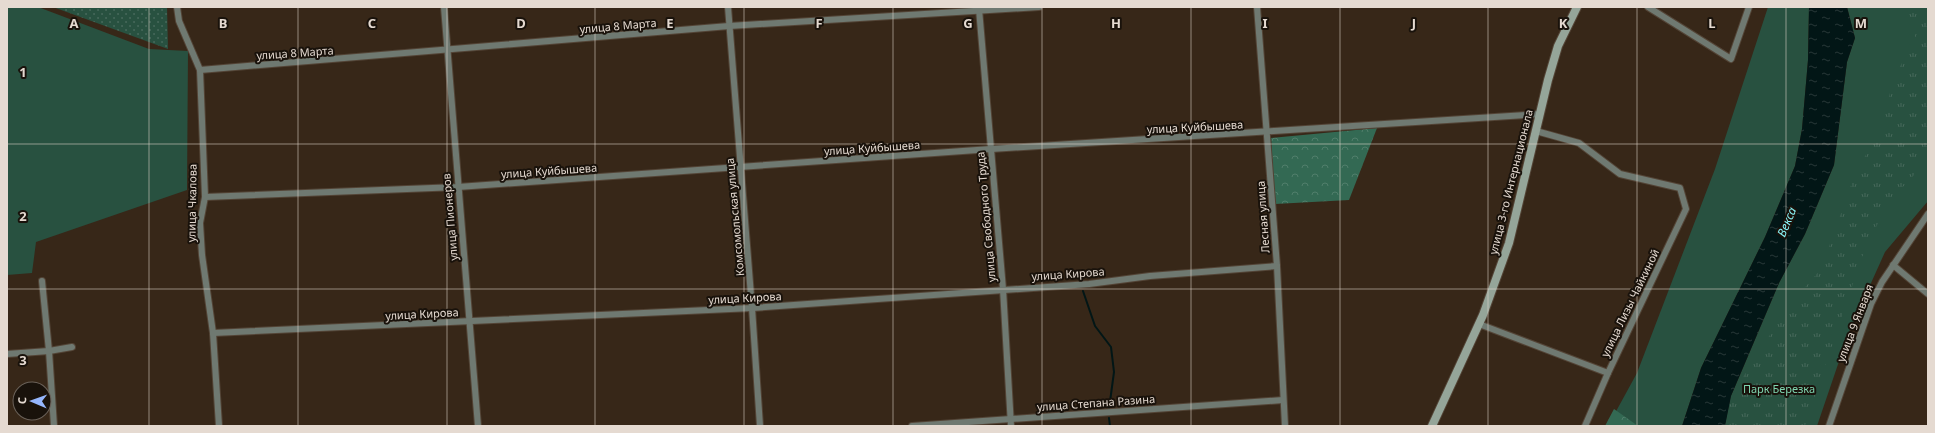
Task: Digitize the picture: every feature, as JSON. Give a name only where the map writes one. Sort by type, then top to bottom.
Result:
[{"type":"main road","name":"улица 3-го Интернационала","points":[[1432,426],[1479,324],[1509,243],[1558,46],[1577,7]]},
{"type":"street","name":"улица Чкалова","points":[[177,7],[179,21],[200,70],[205,197],[200,223],[202,255],[213,333],[219,426]]},
{"type":"street","name":"улица Пионеров","points":[[444,7],[478,426]]},
{"type":"street","name":"Комсомольская улица","points":[[728,7],[760,426]]},
{"type":"street","name":"улица 8 Марта","points":[[200,70],[448,51],[729,26],[979,9],[1038,7]]},
{"type":"street","name":"Лесная улица","points":[[1257,7],[1277,266],[1282,400],[1285,426]]},
{"type":"street","points":[[1648,7],[1731,59],[1749,7]]},
{"type":"street","name":"улица Свободного Труда","points":[[979,9],[1003,289],[1010,423]]},
{"type":"street","name":"улица Куйбышева","points":[[205,197],[458,187],[991,149],[1540,114]]},
{"type":"street","name":"улица Лизы Чайкиной","points":[[1536,132],[1579,143],[1620,174],[1680,188],[1686,209],[1608,373],[1585,426]]},
{"type":"street","name":"улица 9 Января","points":[[1829,426],[1871,304],[1893,265],[1928,214]]},
{"type":"street","points":[[1893,265],[1928,294]]},
{"type":"street","name":"улица Кирова","points":[[213,333],[752,308],[1089,284],[1150,276],[1277,266]]},
{"type":"street","points":[[42,281],[49,351],[54,426]]},
{"type":"street","points":[[1479,324],[1608,373]]},
{"type":"street","points":[[7,354],[49,351],[72,347]]},
{"type":"street","name":"улица Степана Разина","points":[[912,426],[1010,423],[1282,400]]},
{"type":"green space","points":[[7,7],[38,7],[149,49],[188,51],[187,190],[36,242],[32,273],[7,275]]},
{"type":"green space","points":[[53,7],[167,7],[168,49]]},
{"type":"green space","points":[[1768,7],[1809,7],[1808,60],[1802,129],[1795,166],[1765,237],[1701,368],[1682,426],[1608,426],[1637,373],[1715,169]]},
{"type":"green space","points":[[1847,7],[1928,7],[1928,201],[1885,252],[1849,332],[1817,426],[1725,426],[1731,396],[1779,283],[1805,234],[1834,165],[1847,62],[1855,38]]},
{"type":"green space","name":"Парк Березка","points":[[1900,7],[1928,7],[1928,145],[1915,174],[1887,204],[1862,257],[1805,426],[1725,426],[1731,396],[1787,308],[1821,269],[1854,177],[1881,126],[1894,78],[1915,38],[1916,24]]},
{"type":"green space","points":[[1377,128],[1349,200],[1275,204],[1271,138]]},
{"type":"green space","points":[[1614,409],[1638,426],[1605,426]]},
{"type":"green space","points":[[1661,425],[1660,426],[1638,426]]},
{"type":"water","name":"Векса","points":[[1809,7],[1847,7],[1855,38],[1847,62],[1834,165],[1805,234],[1779,283],[1731,396],[1725,426],[1682,426],[1701,368],[1765,237],[1795,166],[1802,129],[1808,60]]},
{"type":"waterway","points":[[1083,291],[1095,326],[1111,347],[1114,372],[1109,409]]},
{"type":"waterway","points":[[1109,418],[1110,426]]}]
